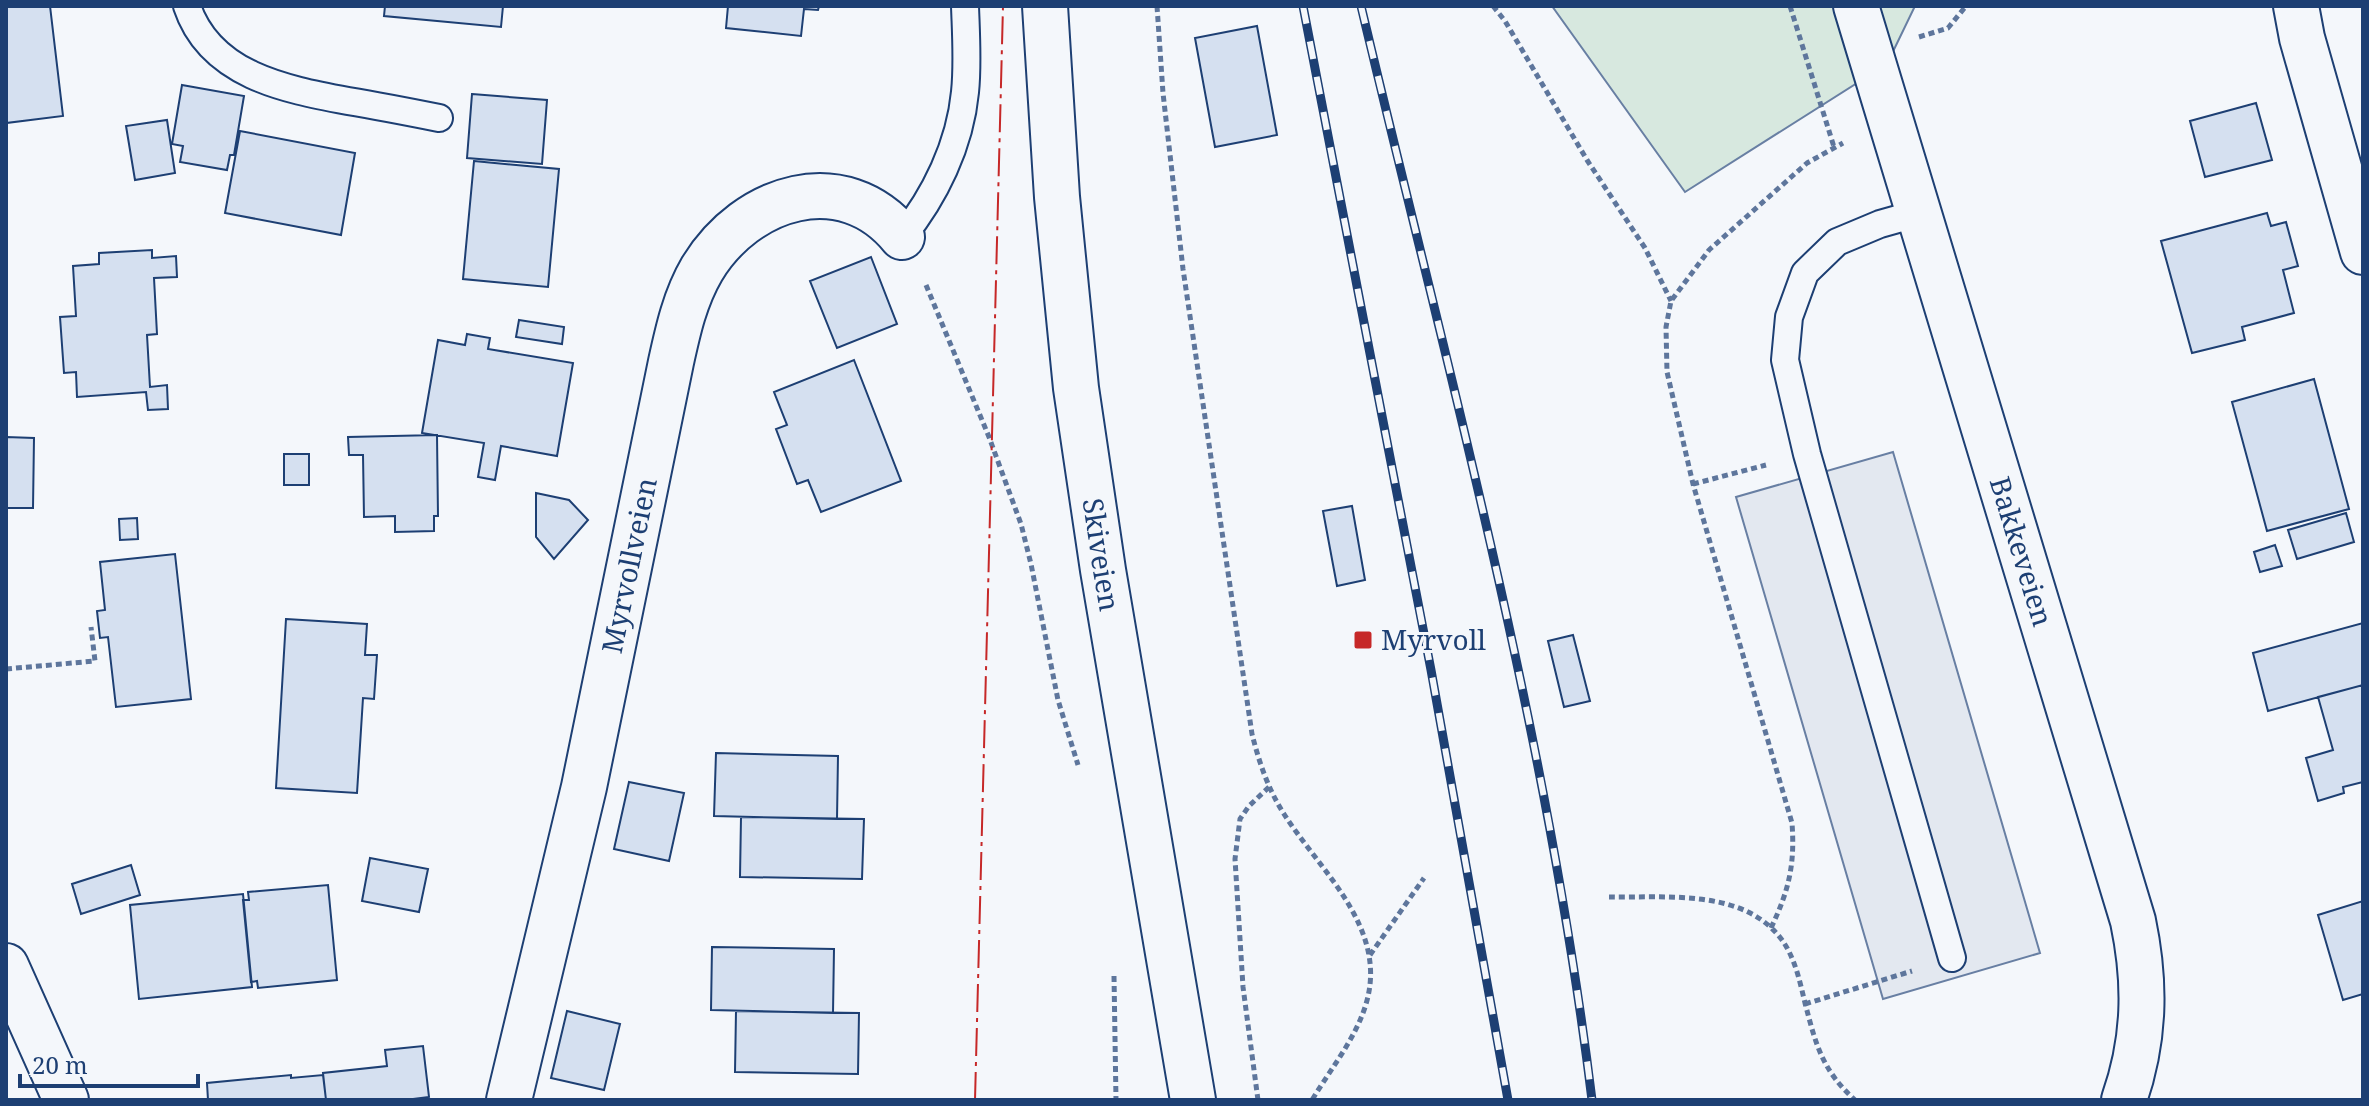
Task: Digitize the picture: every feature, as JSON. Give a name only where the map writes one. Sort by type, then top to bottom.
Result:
[{"type":"street","name":"Skiveien","points":[[1045,6],[1057,197],[1076,388],[1103,570],[1193,1100]]},
{"type":"street","name":"Bakkeveien","points":[[1856,6],[2133,921],[2141,960],[2142,1026],[2124,1100]]},
{"type":"street","points":[[2296,6],[2302,38],[2363,252]]},
{"type":"street","name":"Myrvollveien","points":[[509,1100],[584,787],[671,362],[691,292],[717,248],[732,233],[758,213],[791,200],[813,196],[854,200],[890,221],[902,237]]},
{"type":"street","points":[[6,966],[66,1100]]},
{"type":"lane","points":[[187,6],[204,42],[242,71],[301,92],[439,118]]},
{"type":"lane","points":[[902,237],[920,215],[941,177],[961,118],[967,68],[965,6]]},
{"type":"lane","points":[[1919,213],[1880,224],[1837,242],[1805,273],[1789,317],[1785,360],[1807,454],[1952,958]]},
{"type":"path","points":[[1157,6],[1163,93],[1185,284],[1252,734],[1269,787],[1283,813],[1340,889],[1361,930],[1370,956],[1366,1005],[1312,1100]]},
{"type":"path","points":[[1493,6],[1645,248],[1671,301]]},
{"type":"path","points":[[1790,6],[1834,147]]},
{"type":"path","points":[[1771,928],[1786,896],[1792,871],[1792,823],[1693,484],[1667,372],[1666,327],[1671,301],[1709,250],[1807,163],[1834,147],[1892,123]]},
{"type":"path","points":[[902,237],[945,329],[1014,502],[1031,564],[1058,700],[1081,774]]},
{"type":"path","points":[[1693,484],[1807,454]]},
{"type":"path","points":[[6,669],[95,661],[91,627]]},
{"type":"path","points":[[1258,1100],[1243,987],[1236,846],[1240,819],[1269,787]]},
{"type":"path","points":[[1370,956],[1424,878]]},
{"type":"path","points":[[1609,897],[1711,901],[1734,906],[1771,928],[1784,942],[1796,968],[1820,1056],[1829,1074],[1855,1100]]},
{"type":"path","points":[[1805,1004],[1952,958]]},
{"type":"path","points":[[1114,972],[1116,1100]]},
{"type":"shaded area","points":[[1552,6],[1915,6],[1887,64],[1685,192]]},
{"type":"shaded area","points":[[1893,452],[2040,953],[1883,999],[1736,497]]},
{"type":"building","points":[[6,6],[50,6],[63,116],[6,123]]},
{"type":"building","points":[[385,6],[503,6],[501,27],[384,16]]},
{"type":"building","points":[[728,6],[819,6],[818,10],[804,9],[801,36],[726,28]]},
{"type":"building","points":[[1257,26],[1277,135],[1215,147],[1195,38]]},
{"type":"building","points":[[182,85],[244,96],[234,155],[230,155],[227,170],[180,162],[183,146],[172,144]]},
{"type":"building","points":[[472,94],[547,100],[542,164],[467,158]]},
{"type":"building","points":[[2256,103],[2272,160],[2205,177],[2190,121]]},
{"type":"building","points":[[167,120],[175,173],[135,180],[126,126]]},
{"type":"building","points":[[240,131],[355,153],[341,235],[225,213]]},
{"type":"building","points":[[474,161],[559,169],[548,287],[463,279]]},
{"type":"building","points":[[2267,213],[2271,226],[2286,222],[2298,266],[2283,270],[2294,313],[2242,327],[2245,340],[2192,353],[2161,241]]},
{"type":"building","points":[[152,250],[152,258],[176,256],[177,277],[154,278],[157,334],[147,335],[150,387],[167,385],[168,409],[148,410],[146,392],[77,397],[76,372],[64,373],[60,317],[76,316],[73,266],[99,264],[99,253]]},
{"type":"building","points":[[871,257],[897,324],[837,348],[810,281]]},
{"type":"building","points":[[519,320],[564,327],[562,344],[516,337]]},
{"type":"building","points":[[467,334],[490,338],[488,349],[573,363],[557,456],[501,446],[495,480],[478,477],[484,443],[422,433],[438,340],[465,345]]},
{"type":"building","points":[[854,360],[901,481],[821,512],[808,480],[797,484],[776,429],[787,425],[774,392]]},
{"type":"building","points":[[2314,379],[2349,509],[2267,531],[2232,402]]},
{"type":"building","points":[[437,435],[438,516],[434,516],[434,531],[395,532],[395,516],[364,517],[363,455],[349,455],[348,437]]},
{"type":"building","points":[[6,437],[34,438],[33,508],[6,508]]},
{"type":"building","points":[[284,454],[309,454],[309,485],[284,485]]},
{"type":"building","points":[[536,493],[569,500],[588,520],[554,559],[536,537]]},
{"type":"building","points":[[1352,506],[1365,580],[1337,586],[1323,511]]},
{"type":"building","points":[[2346,513],[2354,542],[2297,559],[2288,530]]},
{"type":"building","points":[[137,518],[138,539],[120,540],[119,519]]},
{"type":"building","points":[[2275,545],[2282,566],[2260,572],[2254,552]]},
{"type":"building","points":[[175,554],[191,699],[116,707],[108,637],[100,638],[97,611],[105,610],[100,562]]},
{"type":"building","points":[[286,619],[367,624],[365,655],[377,655],[374,699],[363,698],[357,793],[276,788]]},
{"type":"building","points":[[2363,623],[2363,685],[2268,711],[2253,653]]},
{"type":"building","points":[[1573,635],[1590,701],[1564,707],[1548,641]]},
{"type":"building","points":[[2363,685],[2363,782],[2343,787],[2344,793],[2318,801],[2306,758],[2333,750],[2318,697]]},
{"type":"building","points":[[716,753],[838,756],[837,819],[714,816]]},
{"type":"building","points":[[629,782],[684,793],[669,861],[614,849]]},
{"type":"building","points":[[741,817],[864,819],[862,879],[740,877]]},
{"type":"building","points":[[370,858],[428,869],[419,912],[362,901]]},
{"type":"building","points":[[131,865],[140,895],[81,914],[72,884]]},
{"type":"building","points":[[328,885],[337,980],[258,988],[257,981],[251,982],[243,900],[249,900],[248,892]]},
{"type":"building","points":[[243,894],[252,987],[139,999],[130,905]]},
{"type":"building","points":[[2363,901],[2363,994],[2343,1000],[2318,915]]},
{"type":"building","points":[[712,947],[834,949],[833,1013],[711,1010]]},
{"type":"building","points":[[567,1011],[620,1024],[604,1090],[551,1078]]},
{"type":"building","points":[[736,1011],[859,1013],[858,1074],[735,1072]]},
{"type":"building","points":[[423,1046],[429,1097],[326,1100],[323,1073],[387,1066],[385,1050]]},
{"type":"building","points":[[291,1075],[291,1078],[323,1075],[326,1100],[208,1100],[207,1083]]},
{"type":"railway","points":[[1303,6],[1431,670],[1508,1100]]},
{"type":"railway","points":[[1361,6],[1460,414],[1522,687],[1573,962],[1592,1100]]},
{"type":"power","points":[[975,1100],[1003,6]]},
{"type":"place","name":"Myrvoll","points":[[1363,640]]}]
